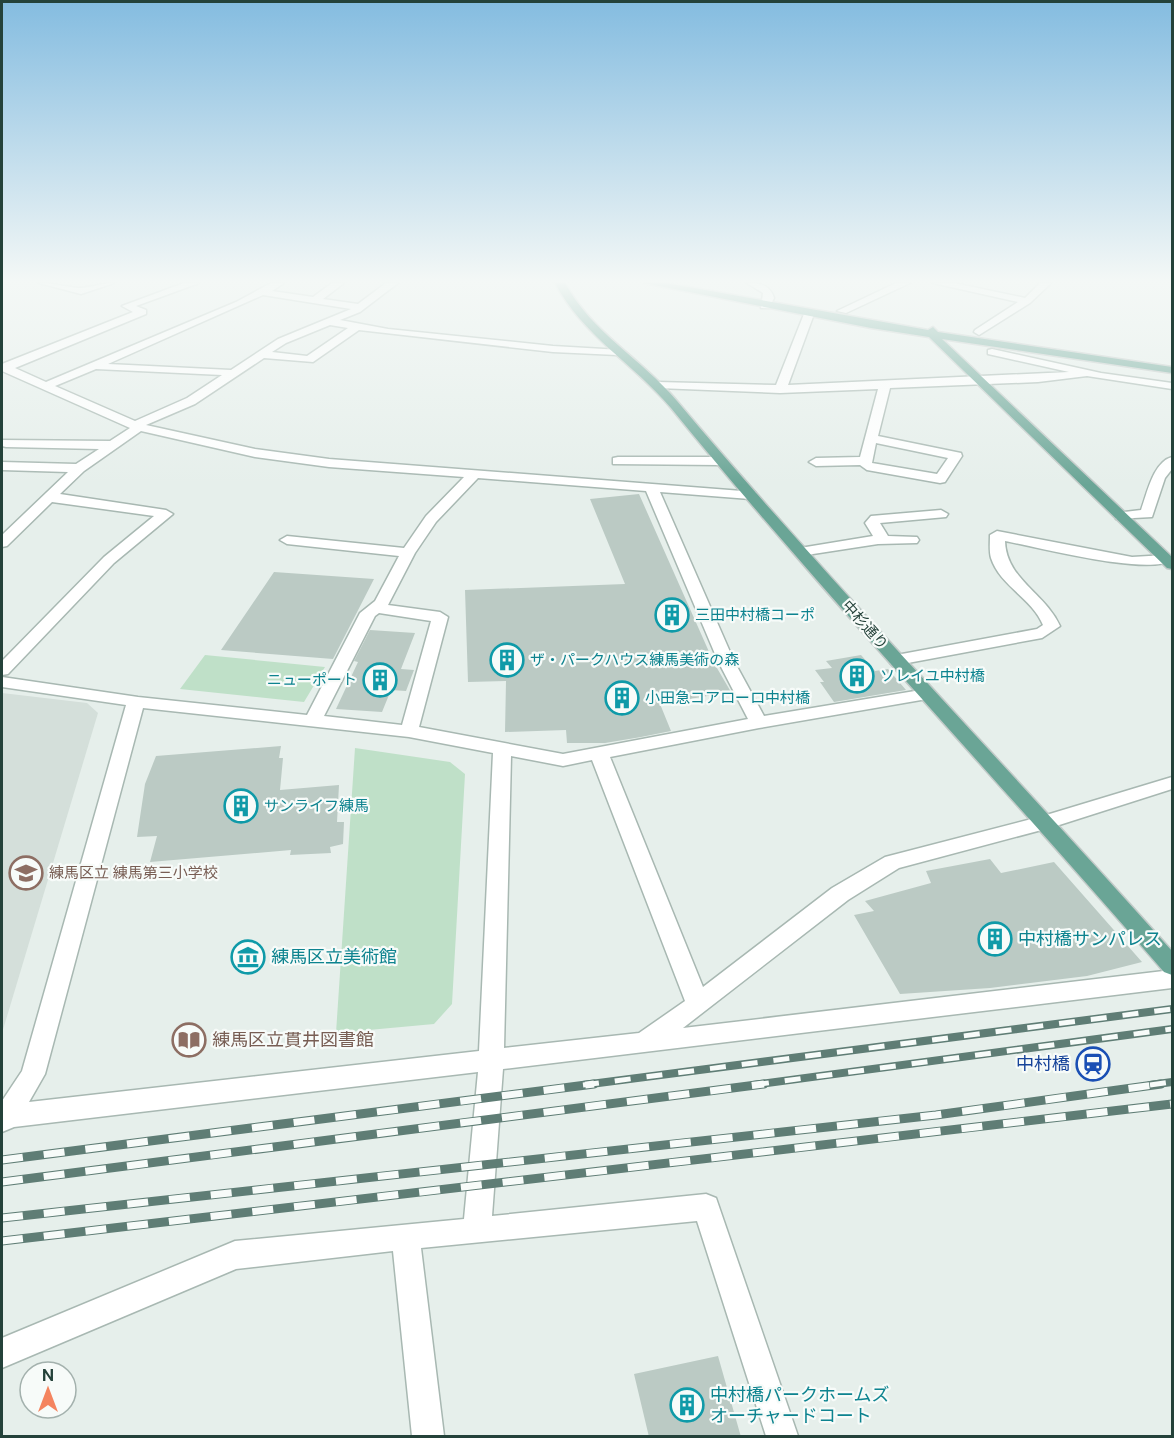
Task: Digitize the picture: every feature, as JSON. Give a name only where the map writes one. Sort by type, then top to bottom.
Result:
[{"type":"main road","points":[[951,350],[977,380],[1169,562]]},
{"type":"main road","points":[[1054,350],[1173,370]]},
{"type":"main road","points":[[1109,350],[1173,359]]},
{"type":"main road","name":"中杉通り","points":[[617,352],[658,385],[720,461],[800,552],[1046,822],[1173,966]]},
{"type":"street","points":[[4,368],[48,350]]},
{"type":"street","points":[[46,386],[131,350]]},
{"type":"street","points":[[2,543],[79,468],[138,426],[191,401],[267,350]]},
{"type":"street","points":[[260,354],[309,360],[324,350]]},
{"type":"street","points":[[577,350],[617,352]]},
{"type":"street","points":[[780,390],[795,350]]},
{"type":"street","points":[[992,352],[1087,373],[1173,386]]},
{"type":"street","points":[[93,366],[192,369],[232,373]]},
{"type":"street","points":[[4,368],[138,426],[172,436],[302,460],[750,495]]},
{"type":"street","points":[[658,385],[780,390],[977,380],[1055,379],[1087,373]]},
{"type":"street","points":[[873,439],[956,456],[940,479],[867,466],[866,461],[885,385]]},
{"type":"street","points":[[6,442],[113,445]]},
{"type":"street","points":[[618,461],[720,461]]},
{"type":"street","points":[[816,462],[866,461]]},
{"type":"street","points":[[1120,516],[1147,514],[1159,477],[1173,461]]},
{"type":"street","points":[[2,466],[79,468]]},
{"type":"street","points":[[313,721],[368,613],[377,608],[408,553],[431,519],[474,475]]},
{"type":"street","points":[[651,488],[726,661],[759,722]]},
{"type":"street","points":[[2,670],[109,560],[166,514],[49,497]]},
{"type":"street","points":[[878,540],[881,535],[872,521],[941,514]]},
{"type":"street","points":[[897,660],[1042,633],[1052,626],[1049,616],[1038,601],[1008,573],[999,558],[997,535],[1132,561],[1169,562]]},
{"type":"street","points":[[287,540],[408,553]]},
{"type":"street","points":[[800,552],[878,540],[912,540]]},
{"type":"street","points":[[377,608],[440,617],[410,731]]},
{"type":"street","points":[[2,682],[124,698],[136,702],[410,731],[563,760],[759,722],[927,694]]},
{"type":"street","points":[[5,1119],[33,1074],[136,702]]},
{"type":"street","points":[[477,1232],[491,1059],[502,749]]},
{"type":"street","points":[[599,754],[698,1004]]},
{"type":"street","points":[[644,1042],[698,1004],[840,894],[892,862],[1046,822],[1173,783]]},
{"type":"street","points":[[5,1119],[1173,979]]},
{"type":"street","points":[[2,1353],[235,1255],[706,1207],[782,1437]]},
{"type":"street","points":[[405,1236],[428,1437]]},
{"type":"shaded area","name":"練馬区立 練馬第三小学校","points":[[2,693],[87,703],[98,713],[2,1033]]},
{"type":"green space","points":[[205,655],[325,667],[304,702],[180,689]]},
{"type":"green space","points":[[355,748],[450,762],[465,774],[452,1004],[434,1024],[336,1033]]},
{"type":"building","points":[[639,494],[714,663],[731,692],[660,704],[671,731],[641,737],[605,743],[567,743],[566,730],[505,732],[506,681],[468,682],[465,590],[625,584],[590,499]]},
{"type":"building","points":[[274,572],[374,579],[333,659],[221,650]]},
{"type":"building","name":"ニューポート","points":[[370,630],[415,633],[401,669],[414,670],[406,691],[391,690],[382,712],[336,709],[358,662],[354,661]]},
{"type":"building","name":"ソレイユ中村橋","points":[[861,655],[875,671],[888,669],[906,690],[834,702],[820,682],[824,682],[815,670],[832,668],[826,661]]},
{"type":"building","name":"サンライフ練馬","points":[[281,746],[279,758],[283,758],[280,790],[339,785],[337,822],[344,822],[343,844],[330,847],[331,853],[290,855],[291,850],[150,862],[157,836],[137,837],[145,784],[156,756]]},
{"type":"building","name":"中村橋サンパレス","points":[[990,859],[1001,873],[1054,862],[1142,962],[1087,976],[990,988],[900,994],[854,915],[874,911],[865,901],[931,883],[926,871]]},
{"type":"building","name":"中村橋パークホームズ オーチャードコート","points":[[718,1356],[741,1437],[649,1437],[634,1374]]},
{"type":"railway","points":[[583,1085],[1172,1009]]},
{"type":"railway","points":[[753,1085],[1172,1029]]},
{"type":"railway","points":[[1150,1085],[1172,1082]]},
{"type":"railway","points":[[2,1160],[594,1084]]},
{"type":"railway","points":[[2,1182],[764,1084]]},
{"type":"railway","points":[[2,1218],[936,1115],[1161,1084]]},
{"type":"railway","points":[[2,1241],[1172,1104]]},
{"type":"place","name":"三田中村橋コーポ","points":[[672,615]]},
{"type":"place","name":"ザ・パークハウス練馬美術の森","points":[[507,660]]},
{"type":"place","name":"ソレイユ中村橋","points":[[857,676]]},
{"type":"place","name":"ニューポート","points":[[380,680]]},
{"type":"place","name":"小田急コアローロ中村橋","points":[[622,698]]},
{"type":"place","name":"サンライフ練馬","points":[[241,806]]},
{"type":"place","name":"練馬区立 練馬第三小学校","points":[[26,873]]},
{"type":"place","name":"中村橋サンパレス","points":[[995,939]]},
{"type":"place","name":"練馬区立美術館","points":[[248,957]]},
{"type":"place","name":"練馬区立貫井図書館","points":[[189,1040]]},
{"type":"place","name":"中村橋","points":[[1093,1064]]},
{"type":"place","name":"中村橋パークホームズ オーチャードコート","points":[[687,1405]]}]
